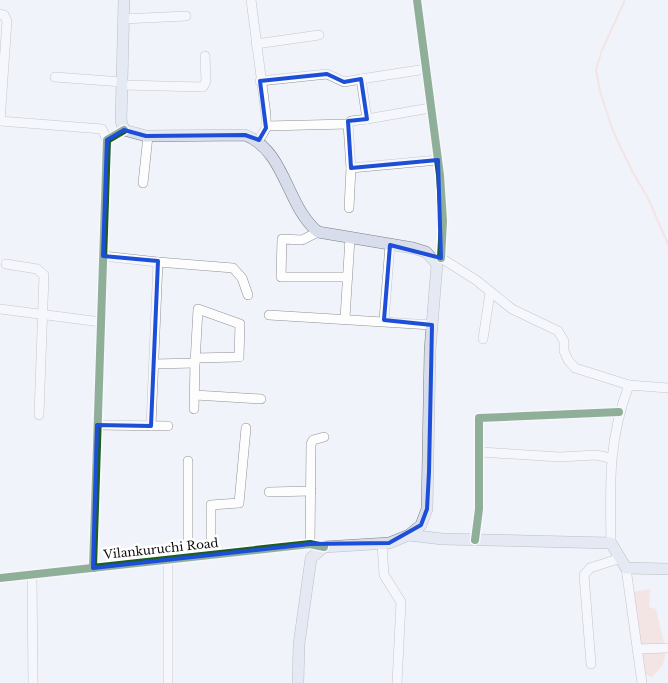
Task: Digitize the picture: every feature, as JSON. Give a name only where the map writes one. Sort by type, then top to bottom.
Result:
[{"type":"main road","points":[[124,0],[121,121],[124,130],[135,135],[148,136],[226,134],[245,135],[259,140],[276,164],[308,224],[318,232],[426,252],[438,259],[432,325],[427,509],[421,525],[409,535],[382,544],[324,547],[311,558],[299,644],[298,683]]},
{"type":"main road","points":[[409,535],[475,540],[611,543],[623,563],[668,569]]},
{"type":"street","points":[[251,0],[266,126],[265,132],[259,140]]},
{"type":"street","points":[[417,0],[438,160],[443,221],[438,259],[476,280],[512,309],[558,330],[564,341],[564,351],[568,360],[575,368],[629,384],[668,388]]},
{"type":"street","points":[[0,14],[4,14],[7,22],[0,121],[102,130],[107,140],[93,568]]},
{"type":"street","points":[[123,19],[186,16]]},
{"type":"street","points":[[256,44],[319,35]]},
{"type":"street","points":[[55,77],[122,84],[203,87],[206,81],[205,56]]},
{"type":"street","points":[[260,81],[327,74],[344,82],[426,69]]},
{"type":"street","points":[[361,79],[367,119]]},
{"type":"street","points":[[266,126],[348,124],[351,121],[430,108]]},
{"type":"street","points":[[348,124],[351,168],[350,208]]},
{"type":"street","points":[[107,140],[124,130]]},
{"type":"street","points":[[143,183],[148,136]]},
{"type":"street","points":[[351,168],[438,160]]},
{"type":"street","points":[[318,232],[302,240],[282,239],[281,277],[348,276]]},
{"type":"street","points":[[345,318],[350,238]]},
{"type":"street","points":[[384,320],[390,245]]},
{"type":"street","points":[[103,256],[233,268],[242,278],[248,294]]},
{"type":"street","points":[[151,426],[158,262]]},
{"type":"street","points":[[6,264],[37,268],[43,272],[39,415]]},
{"type":"street","points":[[483,339],[490,293]]},
{"type":"street","points":[[0,309],[101,322]]},
{"type":"street","points":[[154,364],[195,361],[239,357],[240,324],[198,309],[195,361],[194,409]]},
{"type":"street","points":[[269,315],[384,320],[432,325]]},
{"type":"street","points":[[611,543],[610,458],[619,412],[629,384]]},
{"type":"street","points":[[194,395],[261,399]]},
{"type":"street","points":[[475,540],[479,509],[479,418],[619,412]]},
{"type":"street","points":[[97,425],[168,426]]},
{"type":"street","points":[[211,555],[212,505],[239,503],[246,428]]},
{"type":"street","points":[[310,544],[311,444],[313,440],[324,437]]},
{"type":"street","points":[[480,452],[560,457],[596,455],[610,458]]},
{"type":"street","points":[[188,461],[188,558]]},
{"type":"street","points":[[269,492],[311,491]]},
{"type":"street","name":"Vilankuruchi Road","points":[[0,578],[310,544],[324,547]]},
{"type":"street","points":[[382,544],[384,575],[401,602],[397,683]]},
{"type":"street","points":[[168,560],[168,683]]},
{"type":"street","points":[[591,664],[584,575],[590,568],[623,563],[642,683]]},
{"type":"street","points":[[32,575],[33,683]]},
{"type":"street","points":[[637,649],[668,648]]},
{"type":"highlighted area","points":[[327,74],[344,82],[361,79],[367,119],[348,121],[351,168],[438,160],[440,175],[441,258],[390,245],[384,320],[432,325],[427,509],[421,525],[389,543],[310,544],[93,568],[97,425],[151,426],[158,261],[103,256],[107,140],[124,130],[146,136],[245,135],[259,140],[266,128],[260,81]]},
{"type":"shaded area","points":[[650,589],[649,607],[656,609],[666,651],[663,665],[652,677],[646,675],[641,658],[633,592]]},
{"type":"waterway","points":[[625,0],[602,50],[596,69],[600,91],[613,131],[632,171],[648,198],[668,244]]},
{"type":"cycle path","points":[[417,0],[440,175],[443,221],[441,258]]},
{"type":"cycle path","points":[[93,568],[107,140],[124,130]]},
{"type":"cycle path","points":[[475,540],[479,509],[479,418],[619,412]]},
{"type":"cycle path","points":[[0,578],[310,544],[324,547]]}]
